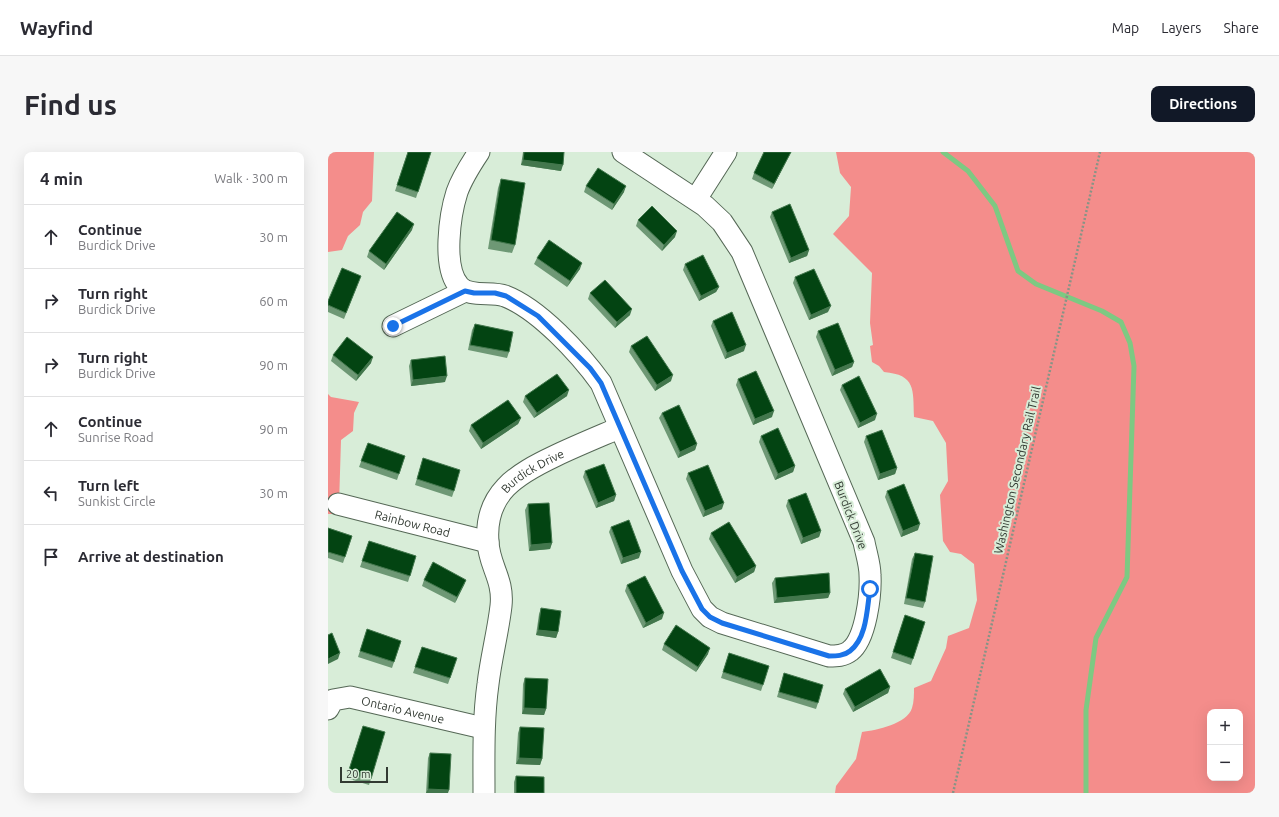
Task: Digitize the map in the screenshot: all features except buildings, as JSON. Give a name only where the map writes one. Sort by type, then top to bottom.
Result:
[{"type":"street","points":[[480,152],[457,192],[451,222],[451,272],[459,286],[465,291],[474,293],[495,293],[506,296],[538,316],[590,368],[601,383],[619,428]]},
{"type":"street","name":"Burdick Drive","points":[[484,793],[483,728],[488,685],[501,604],[501,586],[488,542],[489,515],[500,494],[517,476],[576,446],[619,428],[636,463],[682,571],[702,609],[710,617],[722,623],[829,656],[843,655],[850,651],[858,642],[864,624],[870,589],[870,573],[864,542],[742,252],[722,222],[696,199],[623,152]]},
{"type":"street","points":[[696,199],[726,152]]},
{"type":"street","points":[[393,326],[465,291]]},
{"type":"street","name":"Rainbow Road","points":[[338,504],[488,542]]},
{"type":"street","name":"Ontario Avenue","points":[[328,709],[333,700],[350,697],[483,728]]},
{"type":"path","name":"Washington Secondary Rail Trail","points":[[953,793],[1100,152]]},
{"type":"shaded area","points":[[328,152],[374,152],[372,201],[363,212],[360,225],[348,236],[342,250],[328,252]]},
{"type":"shaded area","points":[[836,152],[1255,152],[1255,793],[835,793],[836,786],[856,759],[862,732],[891,725],[909,714],[914,698],[914,688],[931,681],[946,648],[948,636],[969,628],[977,600],[974,564],[961,554],[950,552],[943,541],[940,495],[948,481],[946,443],[933,421],[914,417],[913,391],[907,380],[902,376],[884,372],[879,366],[872,362],[870,346],[873,345],[870,323],[872,273],[833,234],[849,216],[851,187],[840,173]]},
{"type":"shaded area","points":[[328,394],[331,397],[359,402],[354,413],[353,431],[341,440],[339,505],[332,514],[328,514]]},
{"type":"waterway","points":[[943,152],[968,171],[995,206],[1018,271],[1036,284],[1102,311],[1121,322],[1130,343],[1134,366],[1127,577],[1096,638],[1086,710],[1086,793]]},
{"type":"route","points":[[393,326],[465,291],[474,293],[495,293],[506,296],[538,316],[576,353],[601,383],[619,428],[636,463],[682,571],[702,609],[710,617],[722,623],[829,656],[843,655],[850,651],[858,642],[864,624],[870,589]]}]
